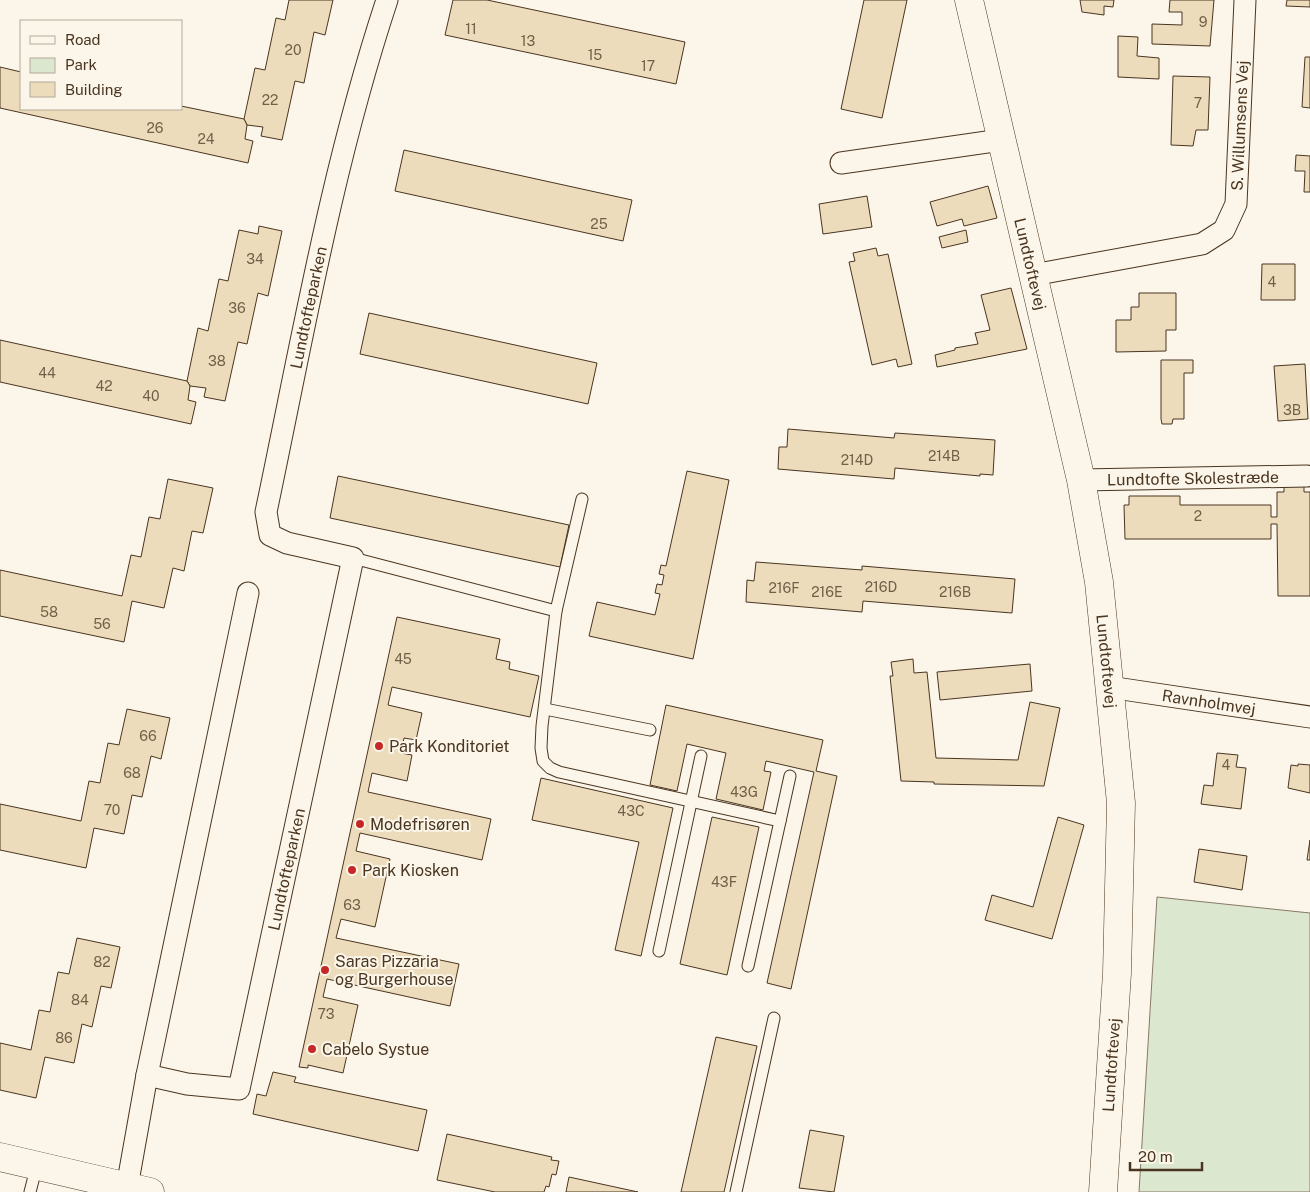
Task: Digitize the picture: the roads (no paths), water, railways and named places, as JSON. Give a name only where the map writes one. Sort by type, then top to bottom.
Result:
[{"type":"street","name":"Lundtofteparken","points":[[146,1075],[187,1084],[239,1089],[353,558],[287,543],[270,536],[266,512],[331,202],[375,36],[388,0]]},
{"type":"street","name":"Lundtoftevej","points":[[970,0],[1080,480],[1099,582],[1121,802],[1117,973],[1103,1192]]},
{"type":"street","name":"S. Willumsens Vej","points":[[1033,275],[1202,244],[1224,230],[1236,204],[1245,0]]},
{"type":"street","points":[[841,163],[1001,140]]},
{"type":"street","name":"Lundtofte Skolestræde","points":[[1080,480],[1307,476]]},
{"type":"street","points":[[0,1157],[37,1164],[132,1191],[146,1075],[248,593]]},
{"type":"street","name":"Ravnholmvej","points":[[1109,687],[1310,717]]},
{"type":"lane","points":[[582,499],[556,611],[541,748],[543,761],[550,768],[559,772],[780,821]]},
{"type":"lane","name":"Lundtofteparken","points":[[353,558],[556,611]]},
{"type":"lane","points":[[545,709],[650,730]]},
{"type":"lane","points":[[659,951],[701,756]]},
{"type":"lane","points":[[748,966],[790,776]]},
{"type":"lane","points":[[736,1192],[774,1018]]},
{"type":"lane","points":[[30,1192],[37,1164]]},
{"type":"place","name":"Park Konditoriet","points":[[379,746]]},
{"type":"place","name":"Modefrisøren","points":[[360,824]]},
{"type":"place","name":"Park Kiosken","points":[[352,870]]},
{"type":"place","name":"Saras Pizzaria og Burgerhouse","points":[[325,970]]},
{"type":"place","name":"Cabelo Systue","points":[[312,1049]]}]
